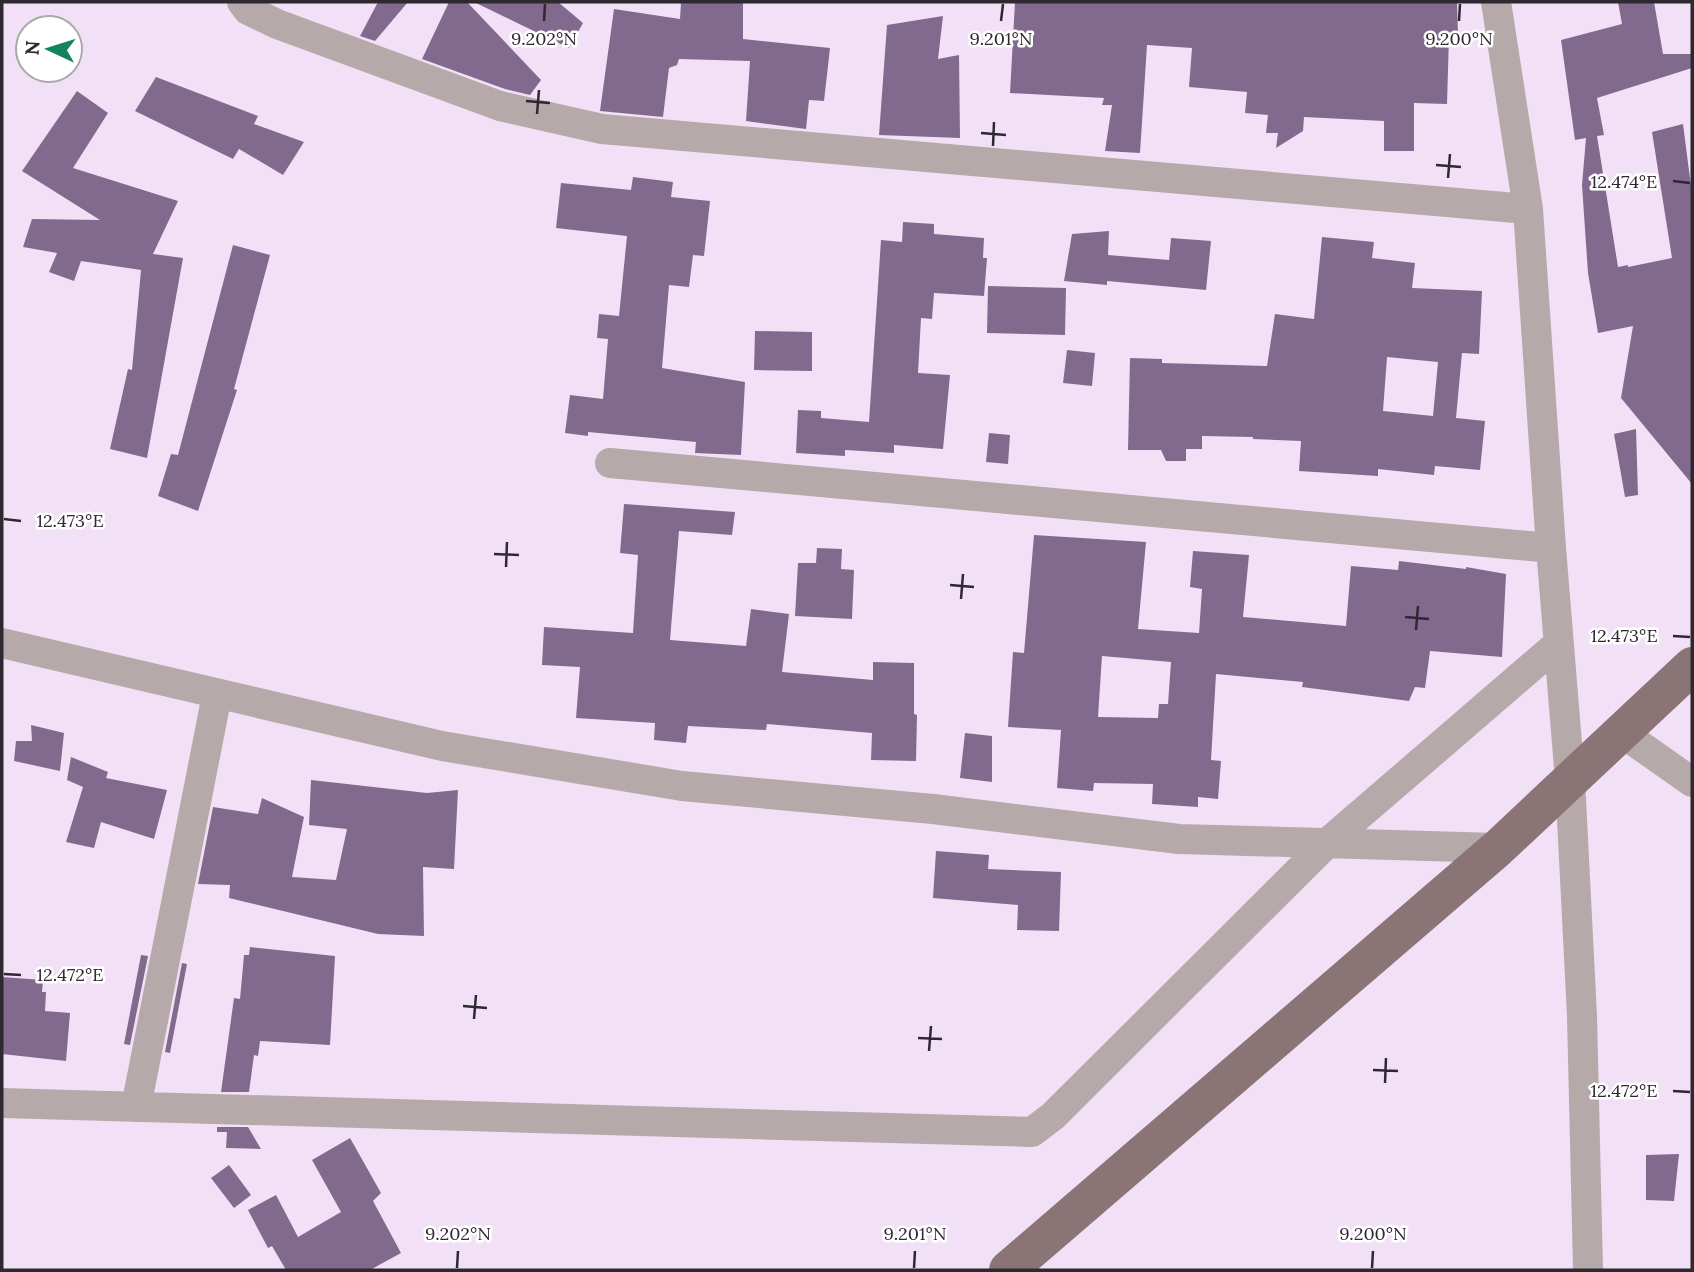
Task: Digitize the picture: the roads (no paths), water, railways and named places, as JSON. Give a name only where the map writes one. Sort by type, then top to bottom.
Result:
[{"type":"main road","points":[[1008,1270],[1498,848],[1692,666]]},
{"type":"street","points":[[242,2],[248,10],[277,24],[500,106],[602,129],[1528,209]]},
{"type":"street","points":[[1496,2],[1528,209],[1550,548],[1570,780],[1582,1016],[1587,1270]]},
{"type":"street","points":[[610,464],[1550,548]]},
{"type":"street","points":[[2,643],[442,746],[682,786],[933,809],[1179,839],[1498,848]]},
{"type":"street","points":[[2,1102],[1032,1132],[1053,1116],[1327,843],[1558,644]]},
{"type":"street","points":[[136,1107],[217,695]]},
{"type":"street","points":[[1621,732],[1692,782]]}]
